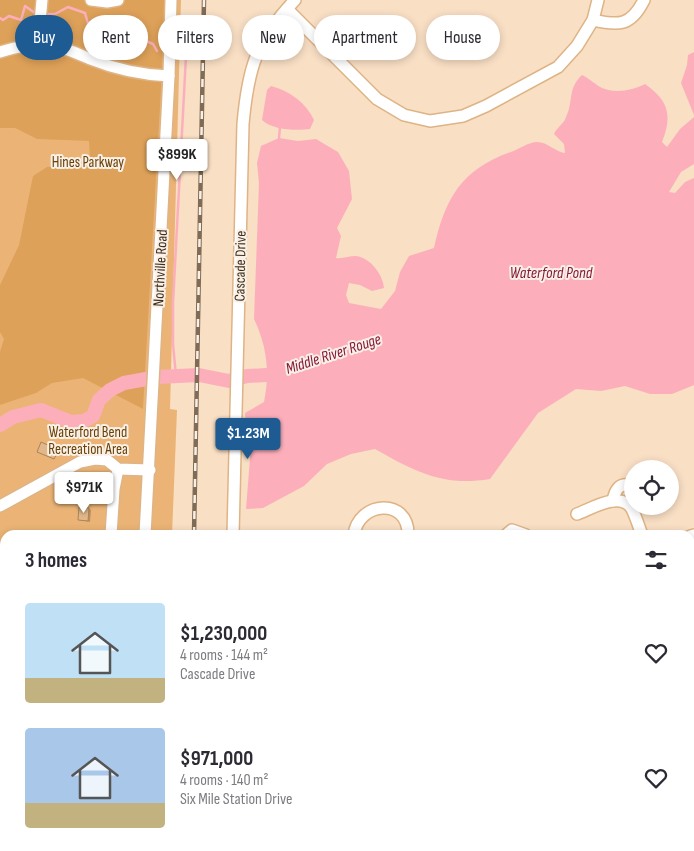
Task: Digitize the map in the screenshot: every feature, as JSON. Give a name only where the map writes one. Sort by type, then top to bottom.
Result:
[{"type":"street","points":[[41,15],[42,0]]},
{"type":"street","points":[[91,0],[107,2],[118,0]]},
{"type":"street","name":"Northville Road","points":[[145,530],[155,384],[171,0]]},
{"type":"street","name":"Cascade Drive","points":[[233,530],[243,124],[246,88],[260,46],[269,29],[295,0]]},
{"type":"street","points":[[286,9],[377,99],[404,115],[430,121],[463,116],[486,106],[558,67],[577,46],[593,20],[598,0]]},
{"type":"street","points":[[593,20],[613,25],[625,22],[638,12],[644,0]]},
{"type":"street","points":[[0,52],[15,49]]},
{"type":"street","points":[[73,51],[108,65],[142,73],[169,76]]},
{"type":"street","points":[[0,506],[80,462],[94,459],[107,460],[118,469],[150,470]]},
{"type":"street","points":[[111,530],[114,489],[118,469]]},
{"type":"street","points":[[613,501],[614,494],[620,485],[624,484]]},
{"type":"street","points":[[577,514],[613,501],[624,503]]},
{"type":"street","points":[[355,530],[358,520],[368,511],[382,507],[397,511],[403,516],[408,530]]},
{"type":"street","points":[[635,515],[640,530]]},
{"type":"street","points":[[64,851],[84,851]]},
{"type":"street","points":[[520,851],[534,851]]},
{"type":"green space","name":"Waterford Bend Recreation Area","points":[[0,0],[181,0],[181,15],[158,15],[158,60],[179,60],[170,409],[177,410],[172,530],[0,530]]},
{"type":"green space","name":"Hines Parkway","points":[[0,0],[166,0],[165,15],[158,15],[158,60],[163,60],[143,409],[83,378],[52,383],[36,393],[0,405],[0,352],[4,339],[0,332],[0,285],[19,245],[33,176],[47,167],[70,164],[90,158],[89,141],[37,139],[15,128],[0,128]]},
{"type":"water","points":[[694,52],[694,115],[681,83],[688,55]]},
{"type":"water","name":"Waterford Pond","points":[[582,75],[607,90],[624,90],[645,84],[653,90],[663,102],[668,116],[662,142],[667,147],[680,129],[694,117],[694,164],[681,172],[669,192],[675,193],[685,182],[694,178],[694,385],[672,394],[650,394],[625,386],[601,391],[576,389],[538,413],[490,479],[458,481],[443,479],[416,470],[375,449],[351,454],[327,464],[304,486],[263,508],[246,509],[252,433],[246,424],[245,413],[264,402],[267,381],[262,339],[254,319],[259,183],[257,163],[261,146],[279,138],[298,141],[316,139],[338,152],[349,171],[352,199],[337,228],[341,236],[336,258],[356,256],[367,260],[379,273],[384,288],[372,291],[360,285],[349,283],[346,295],[349,303],[381,309],[395,291],[400,272],[409,256],[434,248],[438,230],[450,200],[468,177],[494,159],[534,142],[541,142],[565,153],[564,144],[554,134],[565,119],[572,90]]},
{"type":"water","points":[[271,86],[291,94],[307,108],[314,120],[310,129],[292,130],[278,128],[262,120],[267,90]]},
{"type":"building","points":[[41,442],[59,450],[54,459],[37,452]]},
{"type":"building","points":[[79,507],[89,508],[88,521],[78,520]]},
{"type":"waterway","points":[[0,18],[3,20],[9,16],[21,20],[25,6],[35,13]]},
{"type":"waterway","points":[[45,14],[55,14],[68,7],[85,13],[89,27],[93,32],[108,30],[126,43],[139,38],[153,44],[157,51]]},
{"type":"waterway","points":[[176,376],[173,344],[173,303],[186,60]]},
{"type":"waterway","points":[[279,138],[280,127]]},
{"type":"waterway","name":"Middle River Rouge","points":[[0,425],[13,417],[41,410],[71,422],[84,421],[93,416],[99,400],[110,390],[124,383],[157,377],[199,375],[229,381],[247,376],[267,375]]},
{"type":"railway","points":[[194,530],[204,0]]}]
